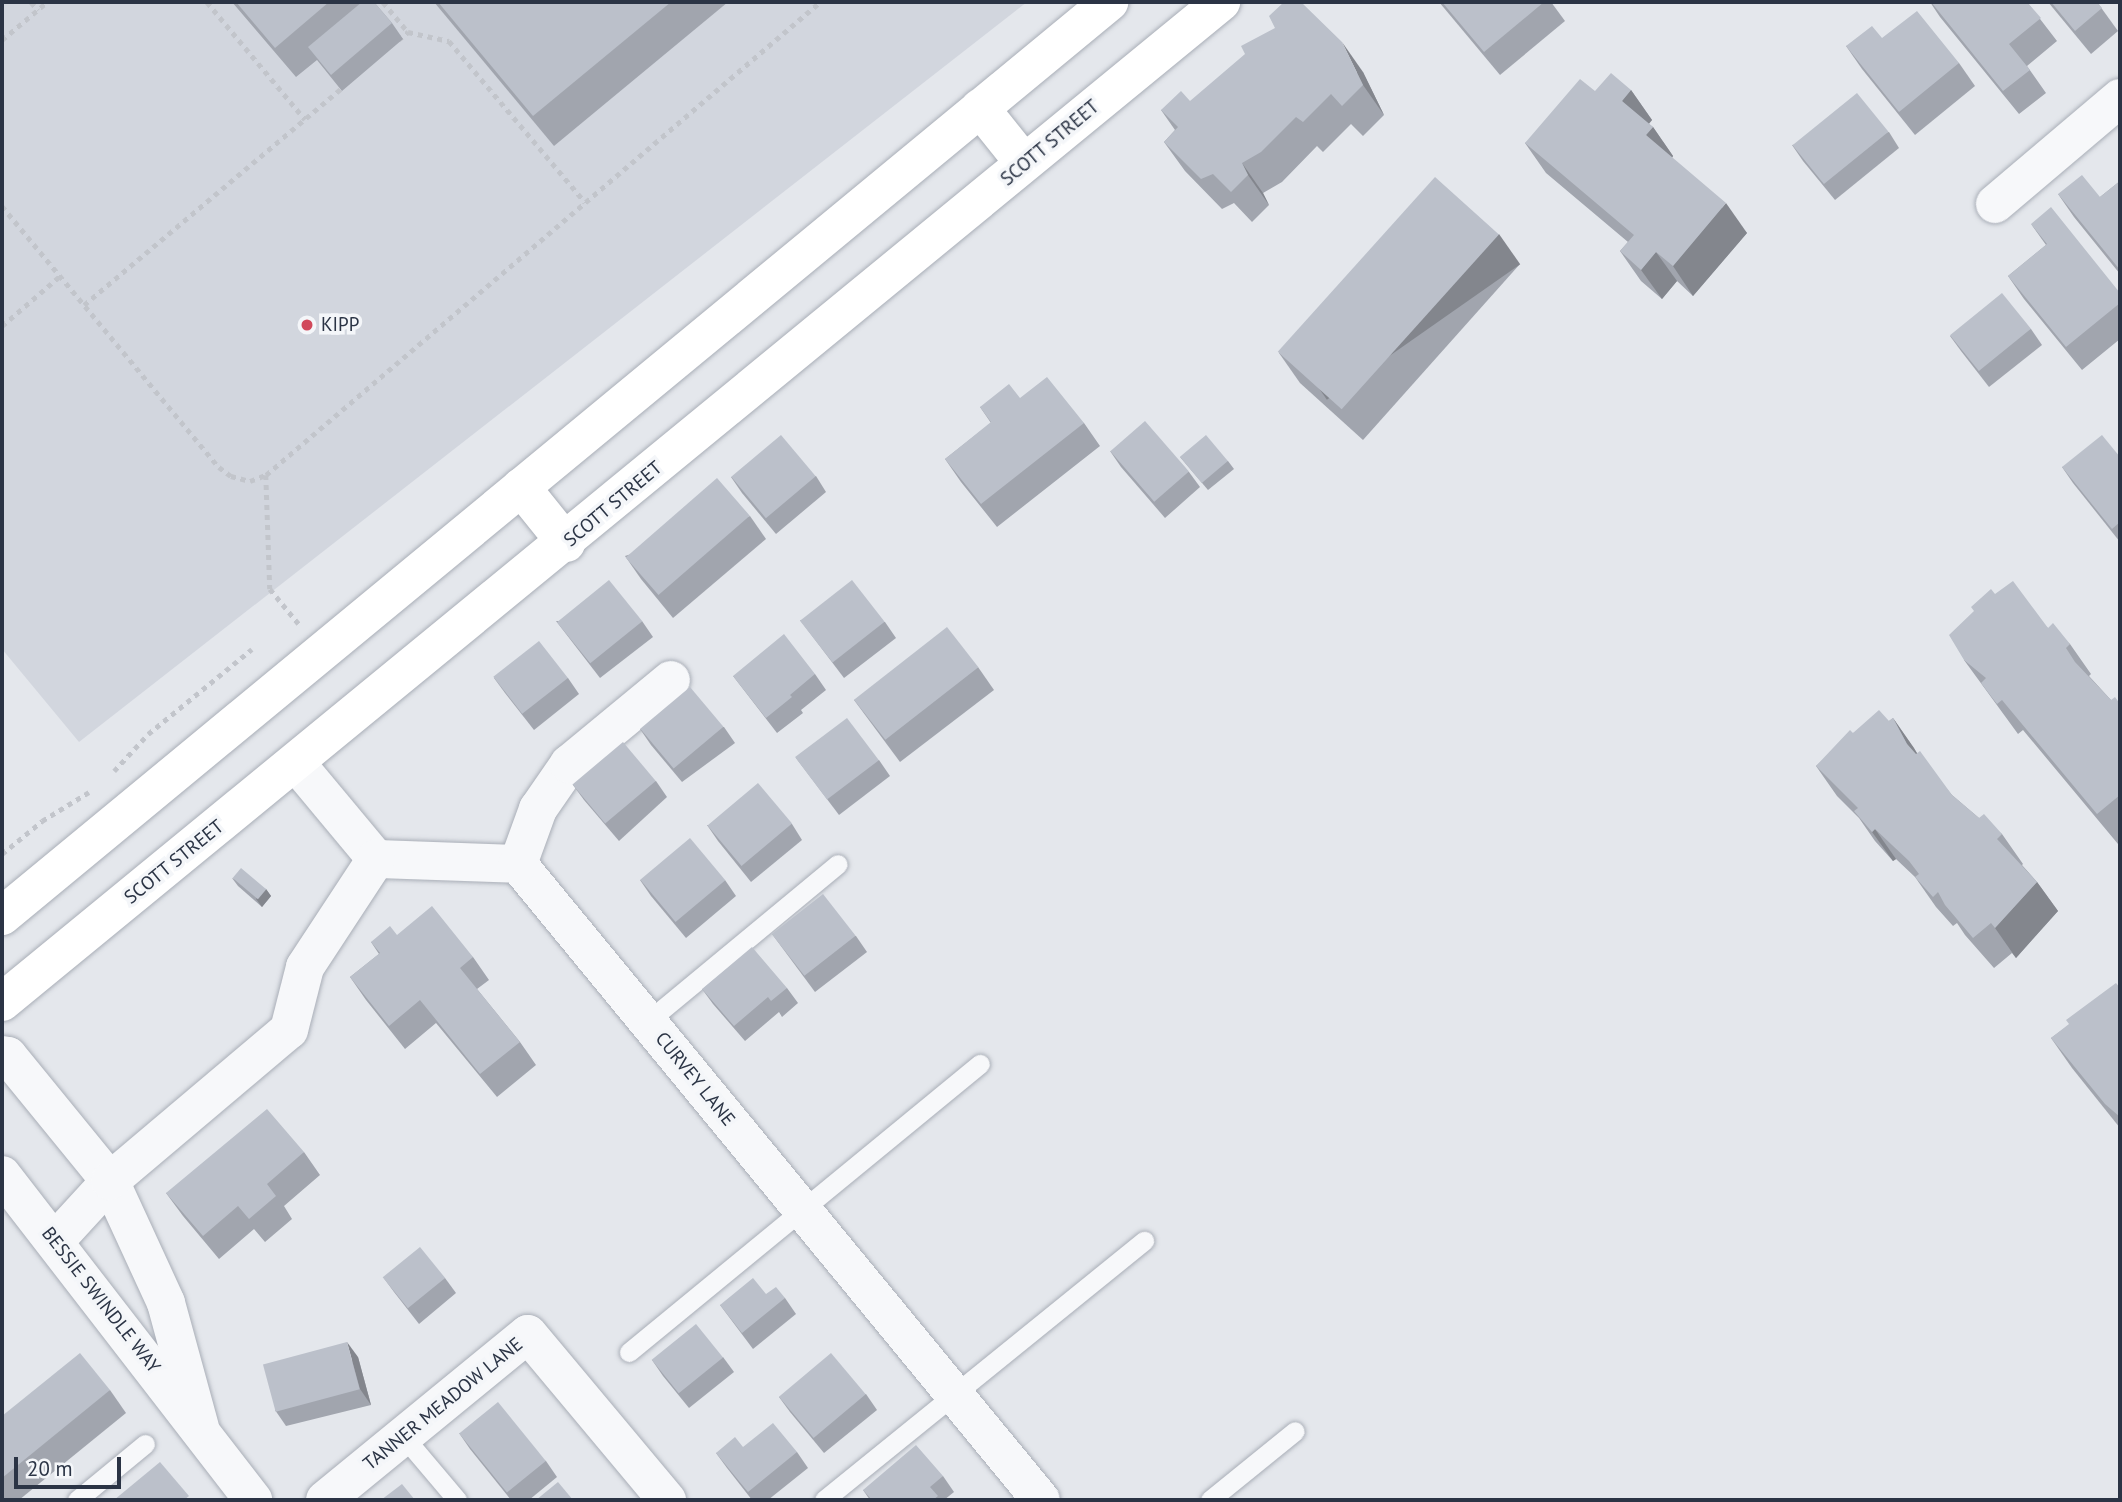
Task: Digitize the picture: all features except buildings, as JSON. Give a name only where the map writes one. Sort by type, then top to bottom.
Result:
[{"type":"main road","points":[[2,916],[1110,2]]},
{"type":"main road","name":"SCOTT STREET","points":[[2,1002],[566,543],[1221,2]]},
{"type":"main road","points":[[980,108],[1024,163]]},
{"type":"main road","points":[[521,487],[566,543]]},
{"type":"street","points":[[1995,204],[2120,99]]},
{"type":"street","points":[[296,763],[376,859],[518,864],[538,809],[569,764],[671,680]]},
{"type":"street","points":[[56,1240],[110,1181],[289,1030],[305,967],[376,859]]},
{"type":"street","name":"CURVEY LANE","points":[[518,864],[1041,1500]]},
{"type":"street","name":"BESSIE SWINDLE WAY","points":[[2,1055],[8,1056],[110,1181],[166,1303],[200,1427]]},
{"type":"street","name":"BESSIE SWINDLE WAY","points":[[2,1175],[56,1240],[253,1500]]},
{"type":"street","name":"TANNER MEADOW LANE","points":[[325,1500],[528,1334],[667,1500]]},
{"type":"lane","points":[[648,1021],[838,864]]},
{"type":"lane","points":[[629,1352],[980,1064]]},
{"type":"lane","points":[[824,1500],[1144,1241]]},
{"type":"lane","points":[[1210,1500],[1295,1431]]},
{"type":"lane","points":[[403,1437],[457,1500]]},
{"type":"lane","points":[[77,1500],[145,1444]]},
{"type":"path","points":[[31,2],[38,10]]},
{"type":"path","points":[[2,40],[47,2]]},
{"type":"path","points":[[207,2],[305,119]]},
{"type":"path","points":[[383,2],[408,32],[449,41],[585,202]]},
{"type":"path","points":[[2,206],[219,467],[231,476],[250,481],[266,475],[820,2]]},
{"type":"path","points":[[387,49],[408,32]]},
{"type":"path","points":[[84,305],[346,84]]},
{"type":"path","points":[[2,326],[60,276]]},
{"type":"path","points":[[266,475],[270,589],[299,624]]},
{"type":"path","points":[[112,774],[148,734],[252,649]]},
{"type":"path","points":[[2,854],[42,821],[93,790]]},
{"type":"shaded area","name":"KIPP","points":[[2,2],[1027,2],[79,742],[2,649]]},
{"type":"place","name":"KIPP","points":[[307,325]]}]
